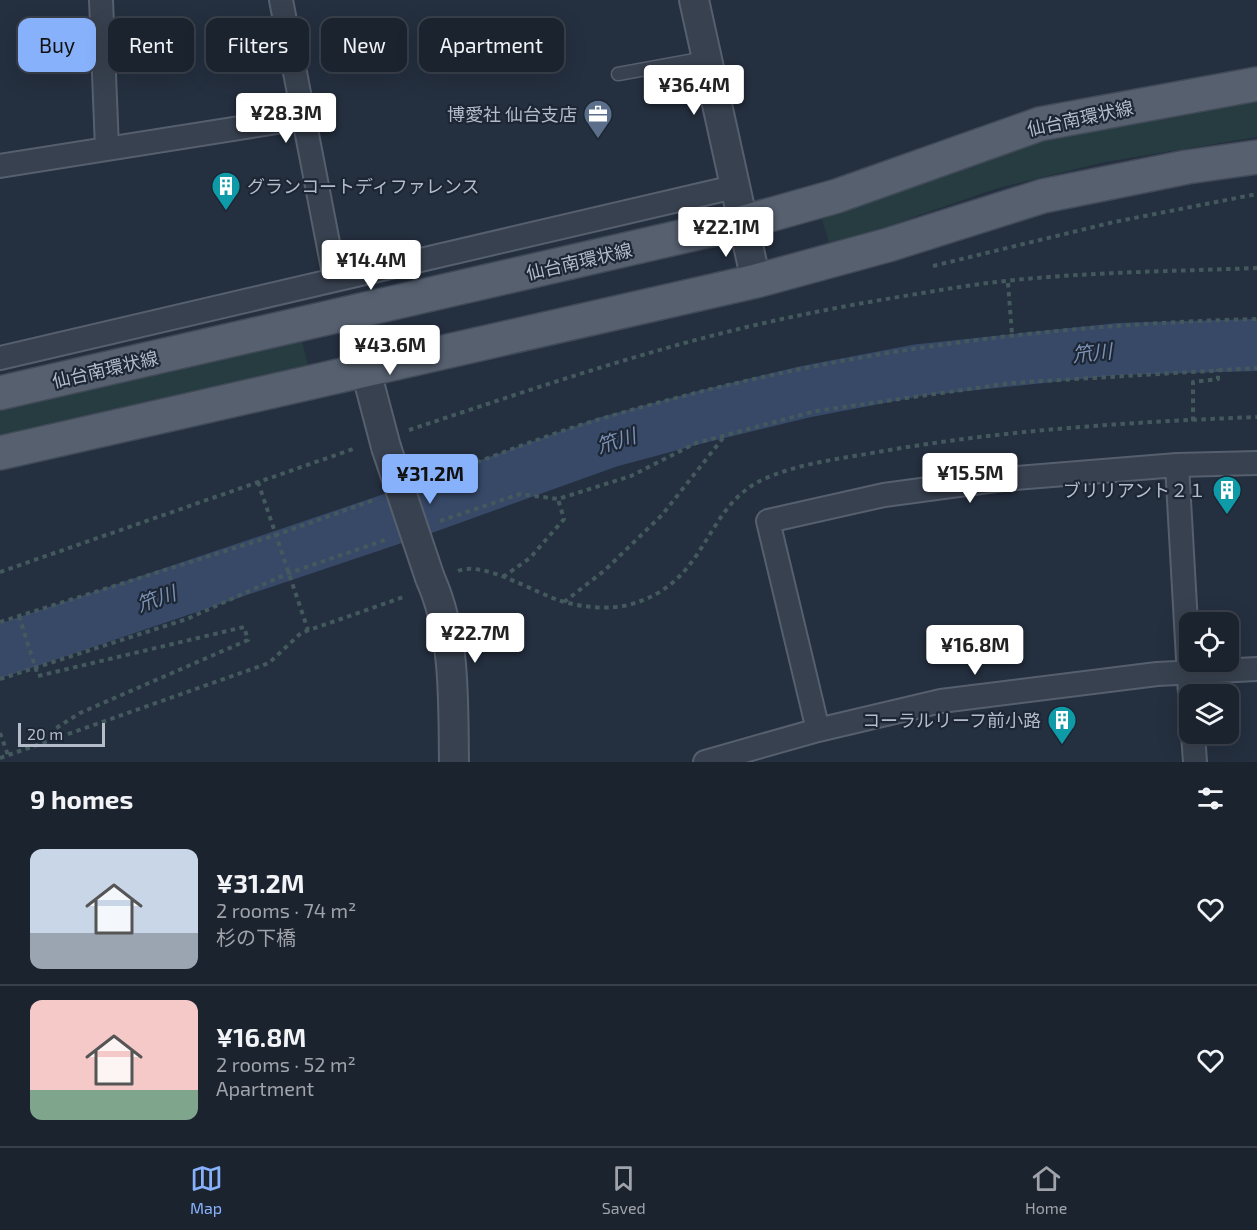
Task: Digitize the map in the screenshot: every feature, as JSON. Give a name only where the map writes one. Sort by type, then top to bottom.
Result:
[{"type":"main road","name":"仙台南環状線","points":[[0,393],[741,223],[837,196],[1040,124],[1257,84]]},
{"type":"main road","points":[[0,453],[365,372],[756,281],[888,244],[1043,196],[1187,167],[1257,157]]},
{"type":"street","points":[[100,0],[107,148]]},
{"type":"street","points":[[281,0],[302,118],[335,279]]},
{"type":"street","points":[[694,0],[741,223],[756,281]]},
{"type":"street","points":[[0,166],[302,118]]},
{"type":"street","points":[[0,358],[734,187]]},
{"type":"street","points":[[351,314],[385,442],[442,608],[453,673],[454,762]]},
{"type":"street","points":[[818,730],[768,521],[884,495],[1004,479],[1177,465],[1257,464]]},
{"type":"street","points":[[1177,465],[1185,612]]},
{"type":"street","points":[[1239,670],[1257,669]]},
{"type":"street","points":[[705,762],[818,730],[941,700],[1179,672]]},
{"type":"street","points":[[1194,744],[1195,762]]},
{"type":"lane","points":[[618,74],[706,58]]},
{"type":"path","points":[[0,572],[258,482],[385,442],[504,398],[739,330],[805,314],[956,288],[1146,272],[1257,268]]},
{"type":"path","points":[[1008,283],[1012,334]]},
{"type":"path","points":[[419,483],[595,420],[753,378],[906,348],[1012,334],[1257,319]]},
{"type":"path","points":[[433,523],[520,494],[558,499],[631,476],[696,443],[816,411],[1011,383],[1257,368]]},
{"type":"path","points":[[1193,421],[1193,382],[1218,379],[1218,369]]},
{"type":"path","points":[[563,602],[603,571],[662,515],[724,436]]},
{"type":"path","points":[[258,482],[308,630]]},
{"type":"path","points":[[0,622],[276,535],[375,499]]},
{"type":"path","points":[[503,577],[530,558],[564,519],[558,499]]},
{"type":"path","points":[[0,679],[187,619],[289,573],[389,538]]},
{"type":"path","points":[[0,758],[269,663],[301,633],[432,582]]},
{"type":"path","points":[[19,616],[38,676],[244,627],[248,640],[80,713],[53,730],[56,738]]},
{"type":"path","points":[[0,733],[8,755]]},
{"type":"green space","points":[[1257,98],[1257,137],[1105,162],[998,188],[830,246],[822,219],[1024,143]]},
{"type":"green space","points":[[302,341],[309,369],[0,438],[0,410]]},
{"type":"waterway","name":"笊川","points":[[0,651],[427,507],[608,442],[705,416],[804,392],[919,370],[1118,349],[1257,345]]},
{"type":"place","name":"博愛社 仙台支店","points":[[598,140]]},
{"type":"place","name":"グランコートディファレンス","points":[[226,212]]},
{"type":"place","name":"ブリリアント２１","points":[[1227,516]]},
{"type":"place","name":"コーラルリーフ前小路","points":[[1062,746]]}]
